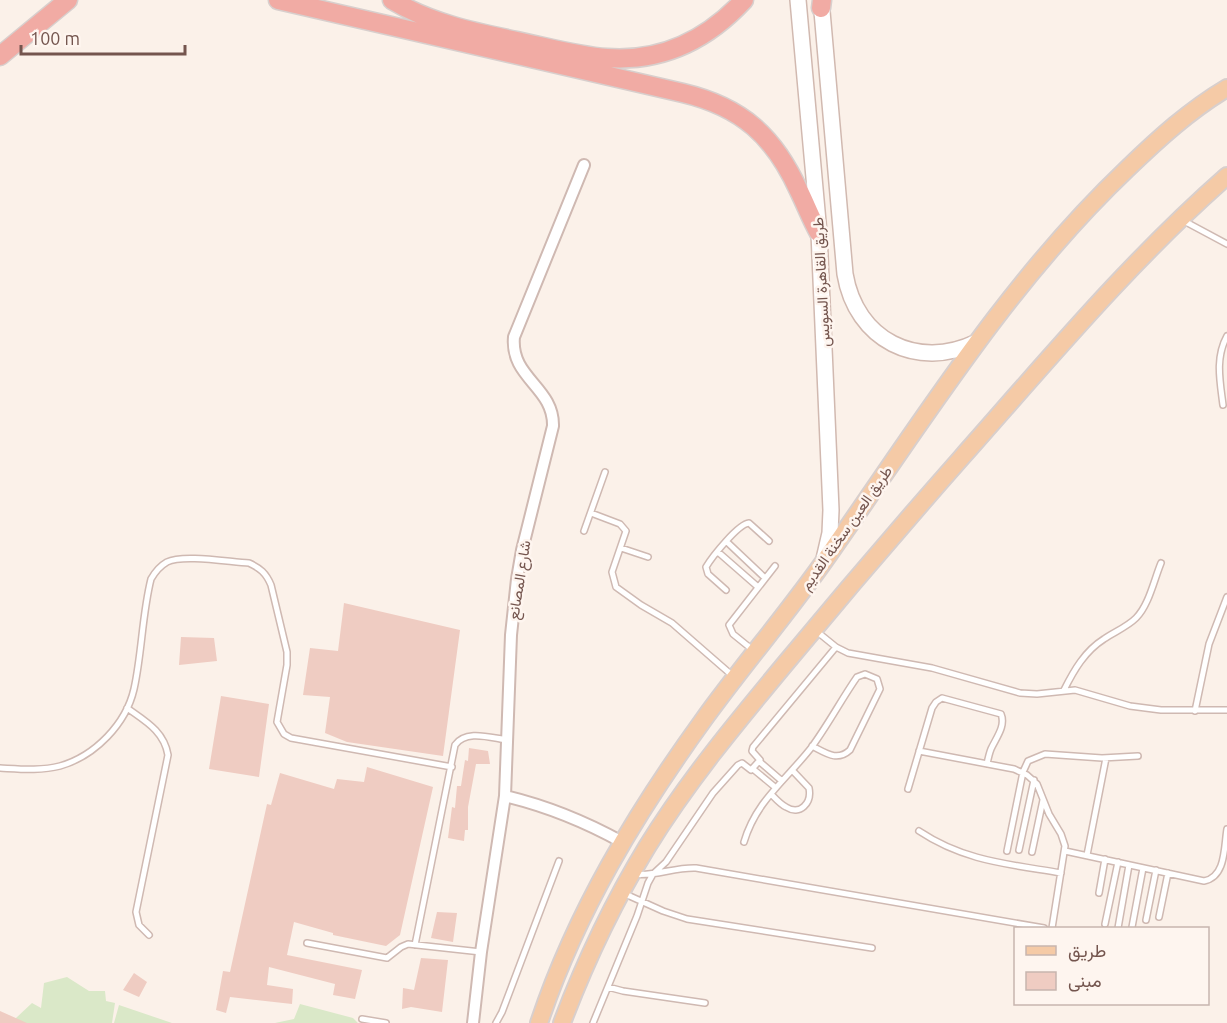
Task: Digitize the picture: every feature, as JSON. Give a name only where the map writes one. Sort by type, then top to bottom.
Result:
[{"type":"highway","points":[[0,56],[54,0]]},
{"type":"highway","points":[[0,56],[68,0]]},
{"type":"highway","points":[[278,0],[710,101],[736,113],[763,134],[778,151],[819,233]]},
{"type":"highway","points":[[392,0],[412,12],[459,28],[592,57],[623,59],[660,54],[697,40],[715,28],[744,0]]},
{"type":"main road","name":"طريق القاهرة السويس","points":[[798,0],[819,233],[831,510],[830,533],[823,563]]},
{"type":"main road","name":"طريق القاهرة السويس","points":[[821,3],[845,274],[850,297],[861,318],[869,327],[887,341],[909,351],[932,354],[955,351],[977,342]]},
{"type":"main road","name":"طريق العين سخنة القديم","points":[[539,1023],[565,954],[622,842],[660,782],[735,678],[823,563],[977,342],[1016,291],[1090,204],[1161,137],[1203,102],[1227,88]]},
{"type":"main road","points":[[562,1023],[599,933],[631,874],[677,802],[726,735],[932,491],[1070,335],[1180,219],[1227,176]]},
{"type":"street","name":"شارع المصانع","points":[[473,1023],[481,952],[505,796],[511,635],[517,579],[553,419],[547,399],[529,381],[514,356],[514,337],[584,165]]},
{"type":"street","points":[[505,796],[552,809],[622,842]]},
{"type":"lane","points":[[1180,219],[1227,244]]},
{"type":"lane","points":[[1223,405],[1219,362],[1221,348],[1227,336]]},
{"type":"lane","points":[[584,531],[605,472]]},
{"type":"lane","points":[[591,513],[623,526],[626,534],[612,572],[616,587],[640,605],[672,623],[735,678]]},
{"type":"lane","points":[[726,590],[706,570],[707,565],[742,524],[749,523],[755,526],[769,541]]},
{"type":"lane","points":[[727,542],[765,578]]},
{"type":"lane","points":[[621,548],[648,556]]},
{"type":"lane","points":[[718,552],[758,587]]},
{"type":"lane","points":[[0,768],[60,766],[83,756],[110,733],[127,708],[134,688],[150,579],[168,561],[180,558],[249,563],[259,567],[267,575],[284,638],[287,665],[277,722],[284,735],[452,766]]},
{"type":"lane","points":[[1064,690],[1089,651],[1103,639],[1132,622],[1140,613],[1161,563]]},
{"type":"lane","points":[[755,652],[733,634],[729,625],[775,566]]},
{"type":"lane","points":[[1194,711],[1209,644],[1227,597]]},
{"type":"lane","points":[[814,629],[836,647],[848,653],[932,668],[1011,692],[1037,694],[1064,690],[1086,692],[1131,706],[1161,710],[1227,710]]},
{"type":"lane","points":[[782,781],[760,762],[752,751],[753,747],[836,647]]},
{"type":"lane","points":[[744,842],[753,816],[812,746],[857,677],[865,674],[877,679],[880,689],[850,750],[837,756],[812,746]]},
{"type":"lane","points":[[908,789],[934,705],[938,700],[945,698],[1002,714],[1003,722],[987,764]]},
{"type":"lane","points":[[127,708],[159,733],[164,740],[168,755],[136,912],[139,925],[149,935]]},
{"type":"lane","points":[[415,945],[455,745],[465,736],[508,740]]},
{"type":"lane","points":[[919,751],[1023,772],[1034,780],[1064,840],[1065,851],[1052,927]]},
{"type":"lane","points":[[1007,851],[1023,772],[1028,761],[1046,754],[1106,758],[1138,756]]},
{"type":"lane","points":[[1087,855],[1106,758]]},
{"type":"lane","points":[[753,769],[760,762]]},
{"type":"lane","points":[[593,1023],[653,874],[666,862],[698,813],[742,763],[776,788]]},
{"type":"lane","points":[[771,794],[792,810],[803,808],[807,804],[810,800],[809,788],[792,770]]},
{"type":"lane","points":[[1019,850],[1034,780]]},
{"type":"lane","points":[[1032,852],[1044,799]]},
{"type":"lane","points":[[1065,851],[1204,881],[1214,878],[1220,869],[1227,829]]},
{"type":"lane","points":[[919,831],[952,850],[970,857],[1061,873]]},
{"type":"lane","points":[[1099,893],[1105,859]]},
{"type":"lane","points":[[496,1023],[559,861]]},
{"type":"lane","points":[[1106,924],[1118,862]]},
{"type":"lane","points":[[1118,927],[1130,865]]},
{"type":"lane","points":[[631,874],[653,874],[696,868],[1038,927]]},
{"type":"lane","points":[[1132,927],[1143,868]]},
{"type":"lane","points":[[1146,920],[1156,870]]},
{"type":"lane","points":[[1159,917],[1168,873]]},
{"type":"lane","points":[[621,892],[687,919],[872,948]]},
{"type":"lane","points":[[307,943],[387,958],[404,945],[481,952]]},
{"type":"lane","points":[[608,987],[705,1003]]},
{"type":"lane","points":[[362,1019],[386,1023]]},
{"type":"green space","points":[[67,977],[89,991],[105,991],[106,1001],[115,1003],[112,1023],[16,1023],[16,1018],[32,1003],[41,1008],[44,983]]},
{"type":"green space","points":[[300,1004],[353,1018],[358,1023],[275,1023],[294,1019]]},
{"type":"green space","points":[[119,1005],[172,1023],[114,1023]]},
{"type":"building","points":[[344,603],[460,630],[443,756],[347,742],[325,733],[330,697],[303,695],[310,648],[338,651]]},
{"type":"building","points":[[181,637],[214,638],[217,661],[179,665]]},
{"type":"building","points":[[221,696],[269,704],[259,777],[209,769]]},
{"type":"building","points":[[469,748],[488,751],[490,764],[476,764],[468,807],[468,830],[465,830],[464,841],[448,838],[452,807],[455,808],[457,786],[461,786]]},
{"type":"building","points":[[367,767],[433,787],[400,935],[386,946],[333,935],[333,933],[294,922],[287,955],[362,970],[355,999],[333,995],[335,984],[269,967],[267,985],[293,989],[292,1004],[230,997],[226,1013],[216,1010],[223,971],[230,972],[267,804],[271,805],[280,773],[334,789],[337,779],[364,782]]},
{"type":"building","points":[[437,912],[457,913],[453,942],[431,938]]},
{"type":"building","points":[[421,958],[448,960],[442,1012],[411,1007],[402,1009],[403,988],[414,990]]},
{"type":"building","points":[[134,973],[147,982],[139,997],[123,990]]},
{"type":"building","points":[[0,1011],[27,1023],[0,1023]]}]
